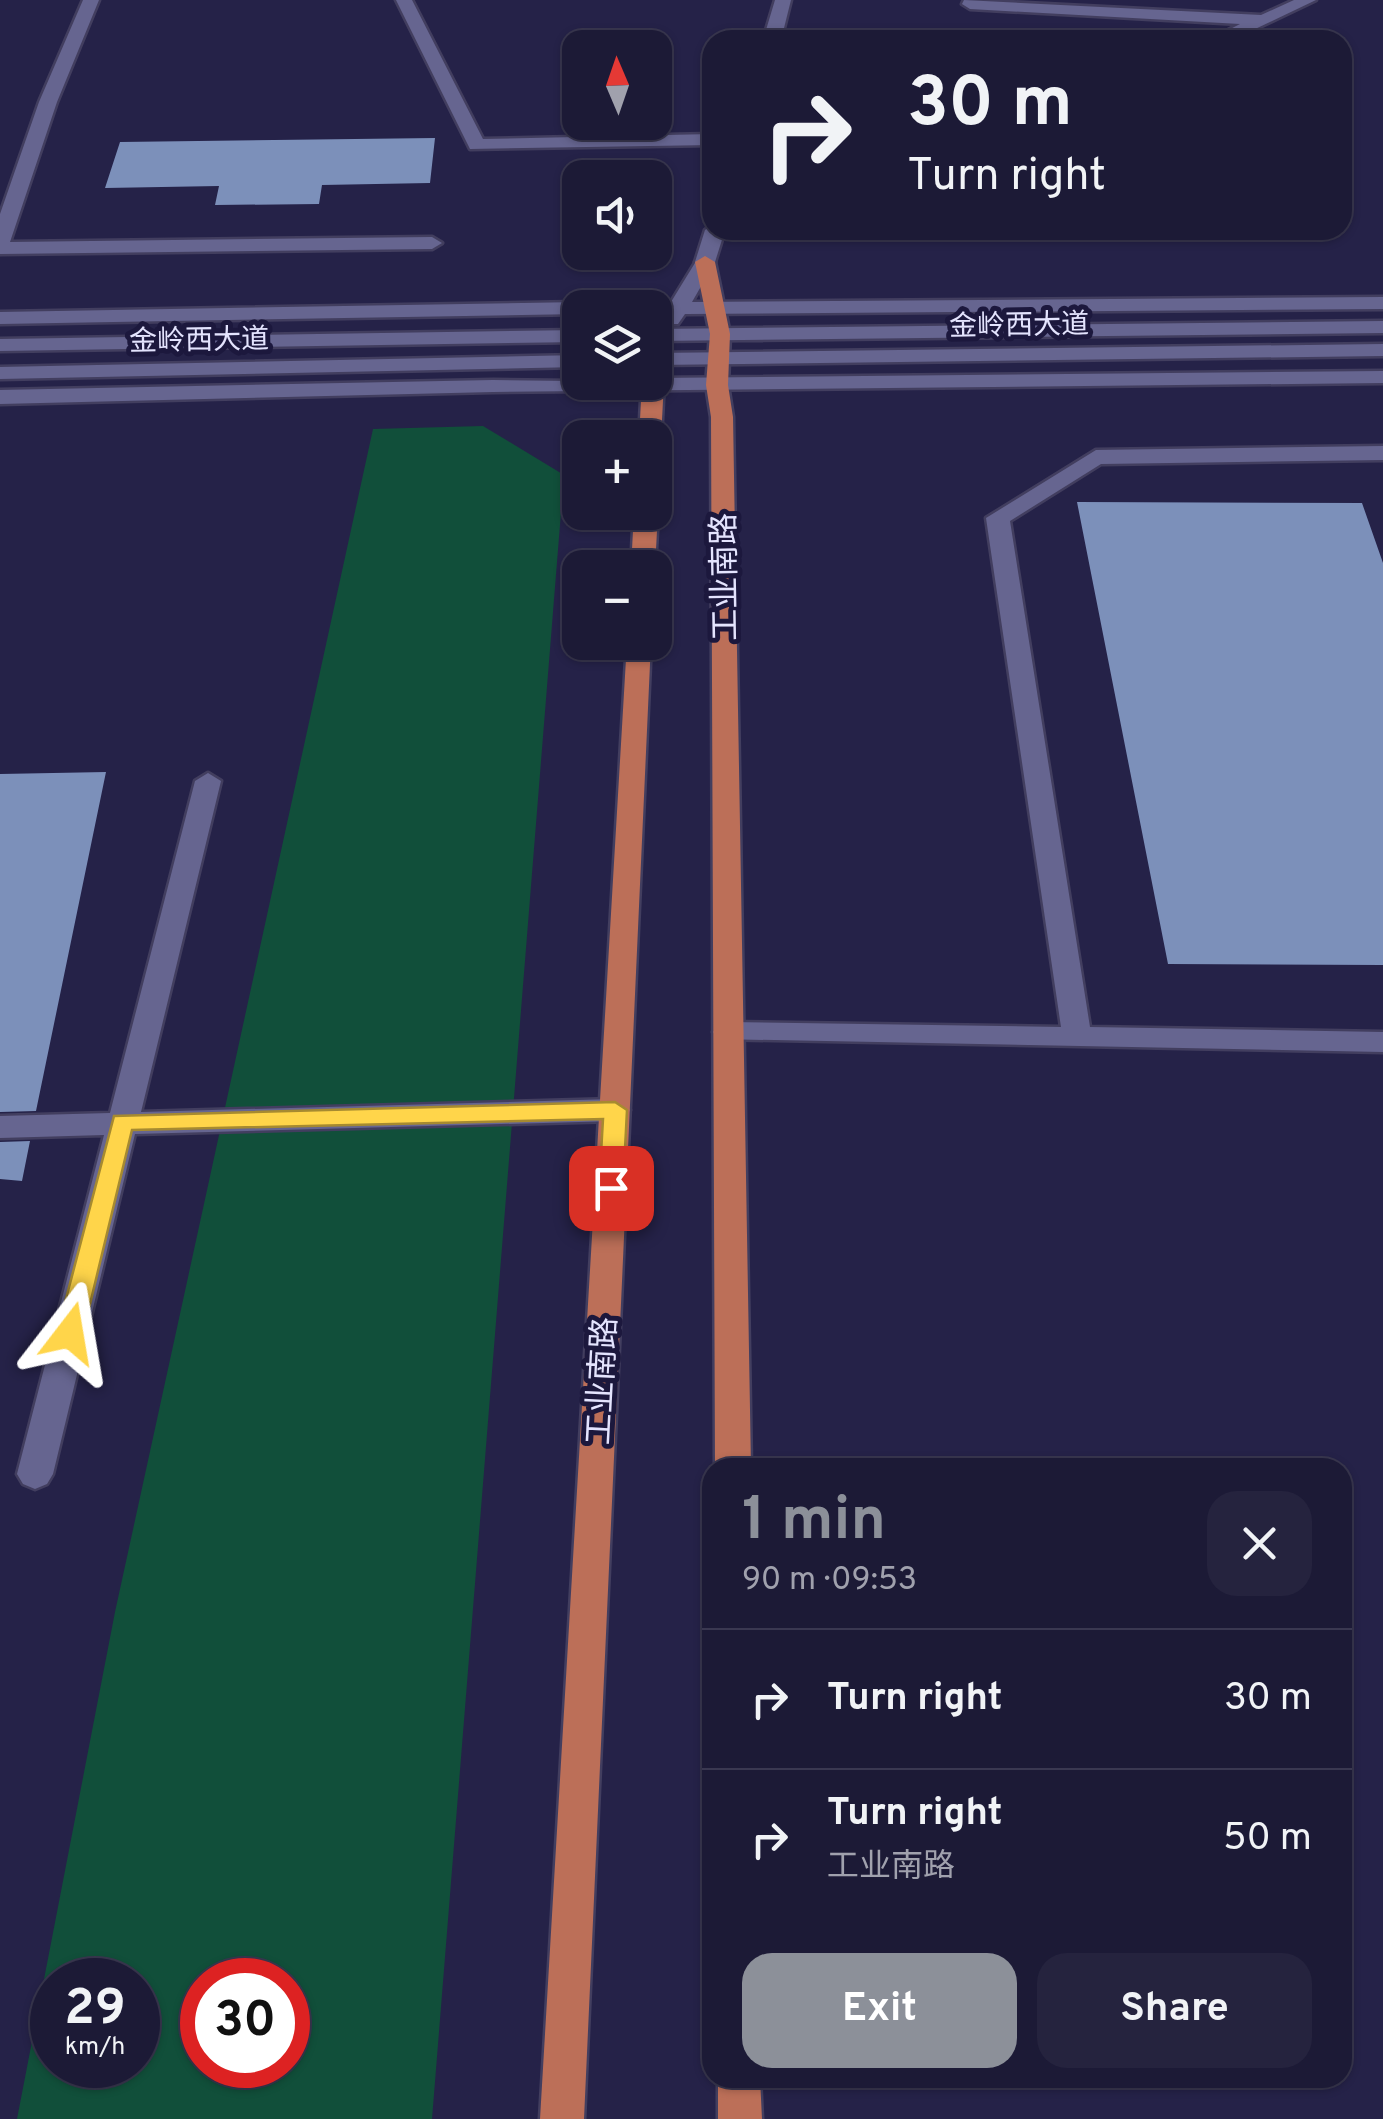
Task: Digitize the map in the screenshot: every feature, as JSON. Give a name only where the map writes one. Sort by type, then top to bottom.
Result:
[{"type":"main road","name":"工业南路","points":[[705,262],[722,417],[733,1458]]},
{"type":"main road","name":"工业南路","points":[[562,2119],[638,660]]},
{"type":"main road","points":[[740,2088],[740,2119]]},
{"type":"street","points":[[91,0],[48,102],[0,245],[432,244]]},
{"type":"street","points":[[404,0],[477,145],[702,140]]},
{"type":"street","points":[[775,30],[783,0]]},
{"type":"street","points":[[1241,30],[1308,0]]},
{"type":"street","points":[[970,4],[1264,20]]},
{"type":"street","name":"工业南路","points":[[705,262],[712,240]]},
{"type":"street","points":[[672,316],[705,262]]},
{"type":"street","points":[[672,364],[717,346],[1383,303]]},
{"type":"street","points":[[0,318],[562,308]]},
{"type":"street","points":[[672,308],[678,308],[717,346],[1383,378]]},
{"type":"street","name":"金岭西大道","points":[[717,346],[1383,328]]},
{"type":"street","name":"金岭西大道","points":[[0,345],[562,336]]},
{"type":"street","name":"金岭西大道","points":[[672,338],[717,346],[1383,350]]},
{"type":"street","name":"金岭西大道","points":[[0,373],[562,361]]},
{"type":"street","points":[[0,397],[562,375]]},
{"type":"street","points":[[1077,1037],[998,518],[1096,457],[1383,453]]},
{"type":"street","points":[[35,1474],[208,781]]},
{"type":"street","points":[[728,1032],[1383,1042]]},
{"type":"street","points":[[0,1127],[615,1110]]},
{"type":"green space","points":[[483,426],[562,474],[562,500],[432,2119],[17,2119],[30,2052],[30,2088],[160,2088],[160,1958],[48,1958],[115,1612],[373,429]]},
{"type":"building","points":[[435,138],[430,183],[322,185],[319,204],[215,205],[219,186],[105,188],[120,142]]},
{"type":"building","points":[[1077,502],[1362,503],[1383,563],[1383,965],[1168,964]]},
{"type":"building","points":[[106,772],[36,1111],[0,1112],[0,774]]},
{"type":"building","points":[[30,1141],[22,1181],[0,1179],[0,1142]]},
{"type":"route","points":[[70,1333],[122,1122],[615,1110],[611,1188]]}]
